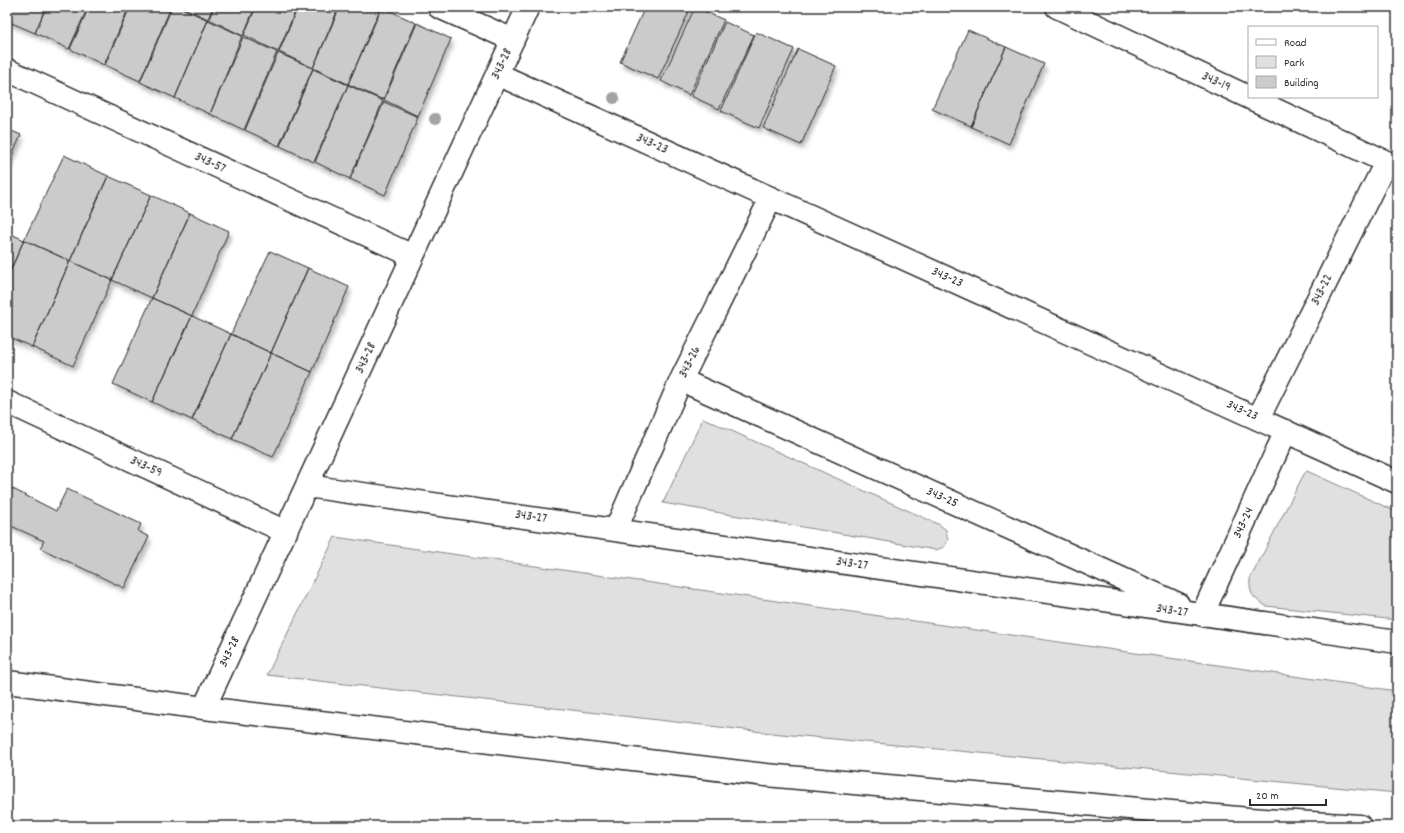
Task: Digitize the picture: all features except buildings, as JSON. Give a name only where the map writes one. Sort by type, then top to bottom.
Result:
[{"type":"street","points":[[439,7],[513,40]]},
{"type":"street","name":"343-28","points":[[204,708],[528,7]]},
{"type":"street","name":"343-19","points":[[1057,7],[1248,97]]},
{"type":"street","name":"343-57","points":[[7,70],[413,256]]},
{"type":"street","name":"343-23","points":[[497,74],[1397,482]]},
{"type":"street","name":"343-19","points":[[1251,98],[1392,164]]},
{"type":"street","name":"343-22","points":[[1258,419],[1392,164]]},
{"type":"street","name":"343-26","points":[[616,530],[681,380],[771,198]]},
{"type":"street","name":"343-25","points":[[681,380],[1202,615]]},
{"type":"street","name":"343-59","points":[[7,402],[286,532]]},
{"type":"street","name":"343-24","points":[[1202,615],[1286,432]]},
{"type":"street","name":"343-27","points":[[306,486],[1397,642]]},
{"type":"street","points":[[7,682],[204,708],[766,775],[1249,819],[1360,826]]},
{"type":"green space","points":[[703,418],[940,525],[946,530],[948,541],[944,547],[936,550],[663,503]]},
{"type":"green space","points":[[1307,471],[1397,512],[1397,620],[1266,606],[1258,601],[1251,592],[1250,579],[1304,474]]},
{"type":"green space","points":[[335,537],[1397,691],[1397,793],[771,733],[267,675]]}]
